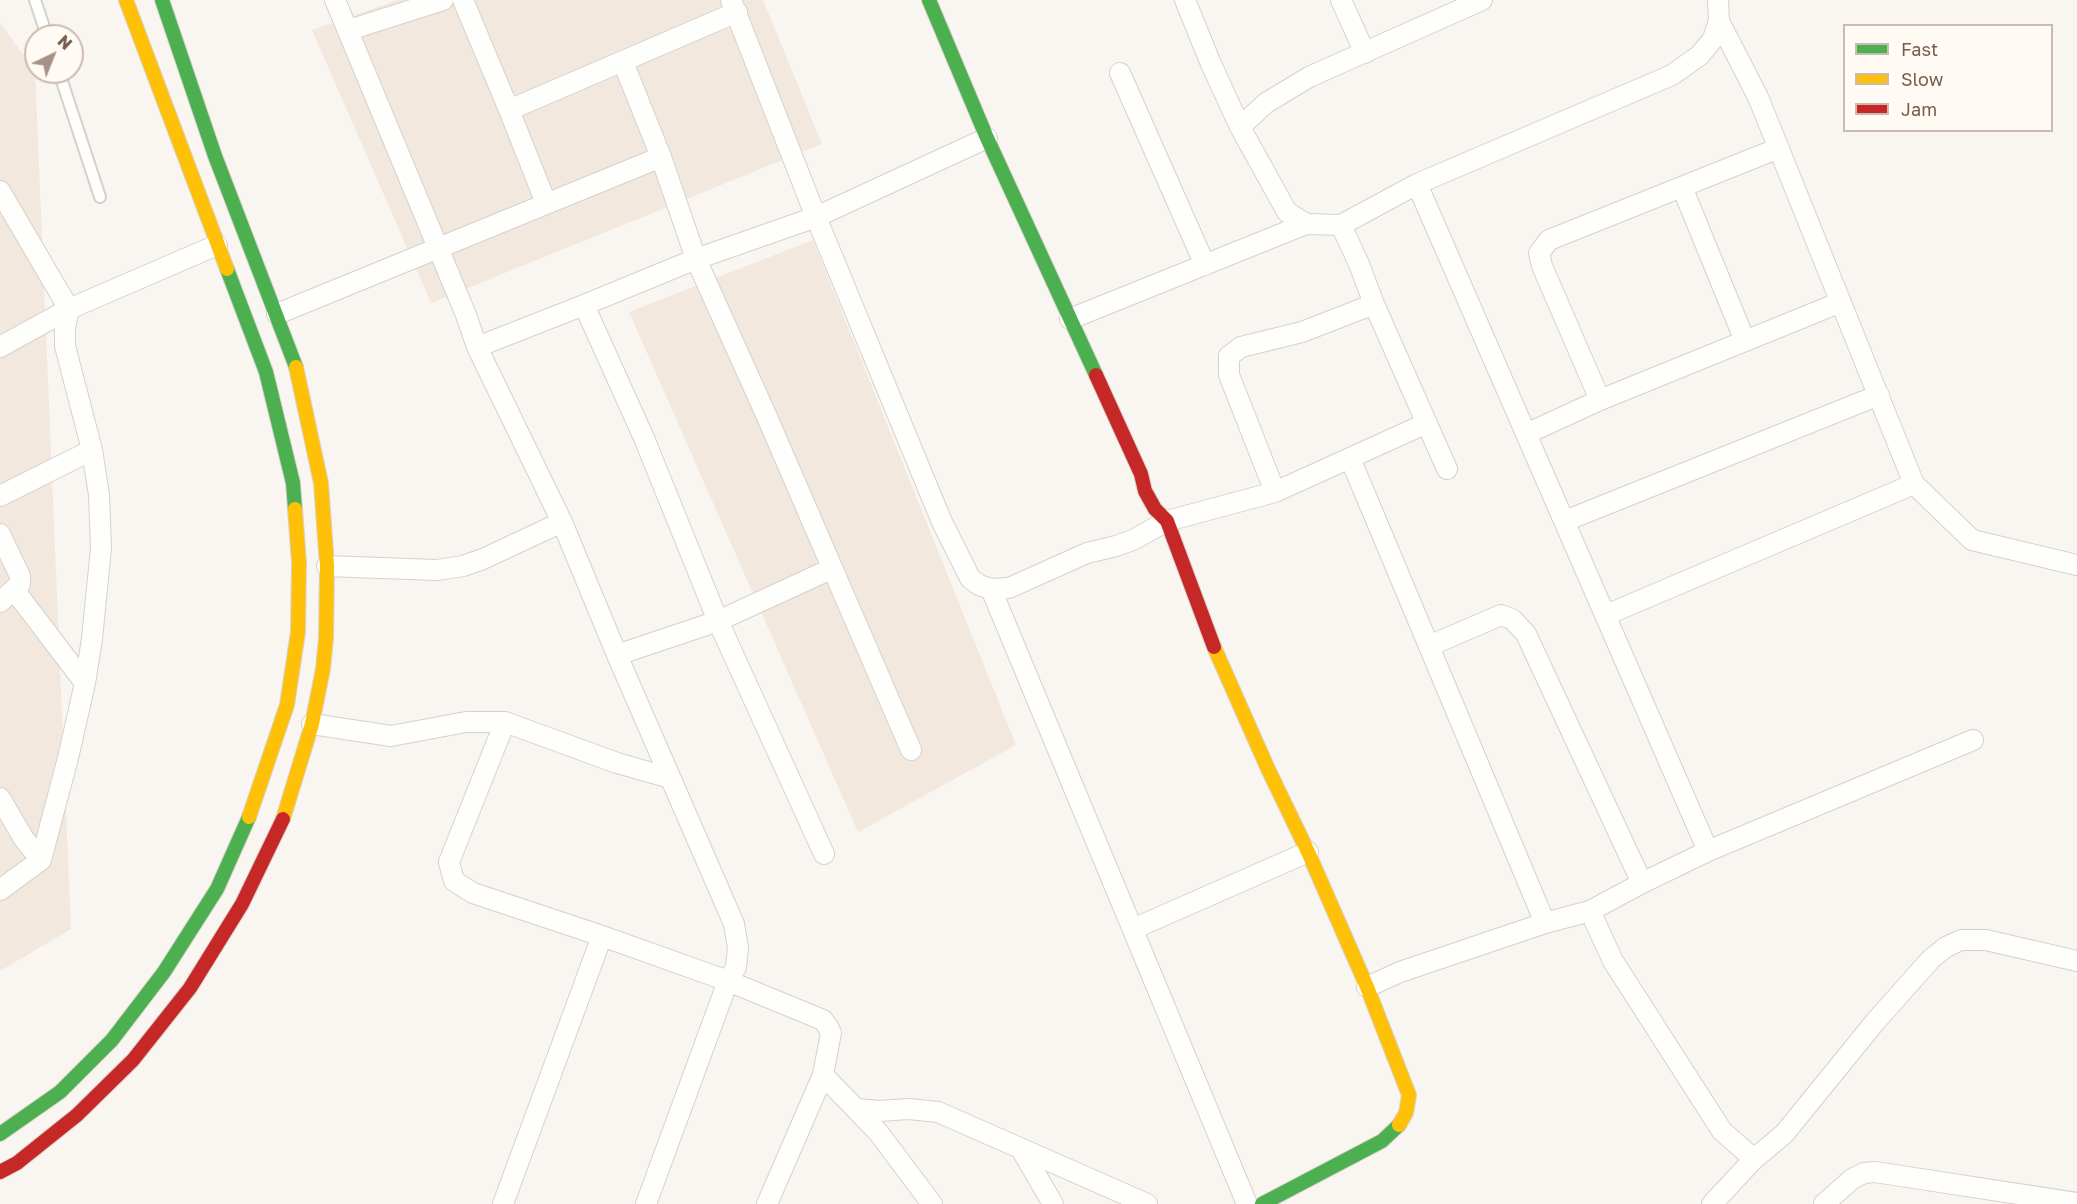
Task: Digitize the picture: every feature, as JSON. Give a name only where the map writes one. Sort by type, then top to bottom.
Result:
[{"type":"main road","points":[[0,1134],[60,1092],[177,980],[243,904],[284,818],[312,724],[326,638],[327,566],[321,483],[299,447],[266,372],[126,0]]},
{"type":"main road","points":[[0,1172],[17,1163],[76,1115],[133,1060],[177,980],[252,809],[287,705],[298,633],[298,563],[293,483],[299,447],[297,369],[215,156],[162,0]]},
{"type":"main road","points":[[929,0],[987,138],[1141,474],[1145,491],[1155,509],[1167,521],[1213,645],[1367,987],[1409,1095],[1406,1113],[1398,1126],[1382,1141],[1262,1204]]},
{"type":"street","points":[[335,0],[437,250],[466,315],[477,347],[562,522],[734,924],[738,948],[736,967],[728,981],[646,1204]]},
{"type":"street","points":[[349,30],[443,0]]},
{"type":"street","points":[[463,0],[546,203]]},
{"type":"street","points":[[1185,0],[1240,127],[1287,212],[1306,224]]},
{"type":"street","points":[[1341,0],[1365,53]]},
{"type":"street","points":[[1240,127],[1273,98],[1310,77],[1482,0]]},
{"type":"street","points":[[1070,319],[1306,224],[1341,225],[1417,184],[1672,75],[1700,55],[1713,39],[1719,21],[1718,0]]},
{"type":"street","points":[[509,110],[623,62],[734,6],[816,217],[942,522],[970,578],[979,585],[991,589],[1009,588],[1087,553],[1134,540],[1167,521],[1275,492],[1427,423]]},
{"type":"street","points":[[1719,21],[1758,97],[1914,484],[1972,540],[2077,565]]},
{"type":"street","points":[[623,62],[661,157],[696,260],[767,417],[911,750]]},
{"type":"street","points":[[1120,73],[1205,265]]},
{"type":"street","points":[[477,347],[696,260],[816,217],[987,138]]},
{"type":"street","points":[[1600,400],[1542,266],[1539,254],[1550,240],[1779,148]]},
{"type":"street","points":[[277,314],[661,157]]},
{"type":"street","points":[[1417,184],[1708,851]]},
{"type":"street","points":[[1682,187],[1745,342]]},
{"type":"street","points":[[0,193],[69,309],[65,328],[65,346],[92,450],[99,495],[100,548],[92,639],[85,683],[41,860],[0,890]]},
{"type":"street","points":[[1341,225],[1447,469]]},
{"type":"street","points":[[0,347],[69,309],[218,245]]},
{"type":"street","points":[[1526,434],[1600,400],[1841,302]]},
{"type":"street","points":[[1275,492],[1228,375],[1229,356],[1241,347],[1302,332],[1374,304]]},
{"type":"street","points":[[584,305],[639,428],[718,621],[824,854]]},
{"type":"street","points":[[1564,521],[1880,395]]},
{"type":"street","points":[[0,496],[92,450]]},
{"type":"street","points":[[1350,458],[1545,923]]},
{"type":"street","points":[[1606,615],[1914,484]]},
{"type":"street","points":[[327,566],[437,570],[463,566],[562,522]]},
{"type":"street","points":[[0,534],[21,576],[20,584],[8,596],[85,683]]},
{"type":"street","points":[[617,655],[718,621],[831,569]]},
{"type":"street","points":[[991,589],[1247,1204]]},
{"type":"street","points":[[1429,646],[1501,615],[1512,619],[1526,634],[1642,883]]},
{"type":"street","points":[[312,724],[391,736],[466,722],[505,722],[617,763],[670,778]]},
{"type":"street","points":[[505,722],[449,862],[454,881],[472,893],[728,981],[823,1020],[831,1033],[823,1075],[767,1204]]},
{"type":"street","points":[[1367,987],[1400,972],[1545,923],[1590,911],[1708,851],[1973,740]]},
{"type":"street","points":[[0,798],[24,839],[41,860]]},
{"type":"street","points":[[1133,929],[1308,852]]},
{"type":"street","points":[[1590,911],[1613,961],[1722,1131],[1755,1159]]},
{"type":"street","points":[[503,1204],[602,936]]},
{"type":"street","points":[[1712,1204],[1755,1159],[1784,1134],[1875,1022],[1931,959],[1946,947],[1961,940],[1986,940],[2077,961]]},
{"type":"street","points":[[823,1075],[878,1132],[932,1204]]},
{"type":"street","points":[[857,1109],[879,1111],[916,1109],[938,1112],[1147,1204]]},
{"type":"street","points":[[1021,1149],[1053,1204]]},
{"type":"street","points":[[1824,1204],[1852,1179],[1863,1173],[1875,1172],[2077,1203]]},
{"type":"lane","points":[[35,0],[43,24]]},
{"type":"lane","points":[[63,84],[100,197]]},
{"type":"shaded area","points":[[398,0],[763,0],[822,144],[431,303],[312,30]]},
{"type":"shaded area","points":[[0,23],[24,56],[24,84],[36,84],[71,929],[0,971]]},
{"type":"shaded area","points":[[813,240],[1016,745],[858,832],[629,312]]},
{"type":"traffic: fast","points":[[162,0],[215,156],[296,367]]},
{"type":"traffic: fast","points":[[929,0],[987,138],[1096,375]]},
{"type":"traffic: fast","points":[[227,269],[266,372],[293,483],[295,509]]},
{"type":"traffic: fast","points":[[0,1134],[60,1092],[112,1040],[164,972],[217,889],[249,817]]},
{"type":"traffic: fast","points":[[1262,1204],[1382,1141],[1399,1125]]},
{"type":"traffic: slow","points":[[126,0],[227,269]]},
{"type":"traffic: slow","points":[[283,819],[312,724],[323,669],[326,638],[327,566],[321,483],[296,367]]},
{"type":"traffic: slow","points":[[249,817],[287,705],[298,632],[299,563],[295,509]]},
{"type":"traffic: slow","points":[[1214,647],[1367,987],[1409,1095],[1406,1113],[1399,1125]]},
{"type":"traffic: jam","points":[[1096,375],[1141,474],[1145,491],[1155,509],[1167,521],[1214,647]]},
{"type":"traffic: jam","points":[[0,1172],[17,1163],[77,1115],[133,1060],[190,988],[242,904],[283,819]]}]
